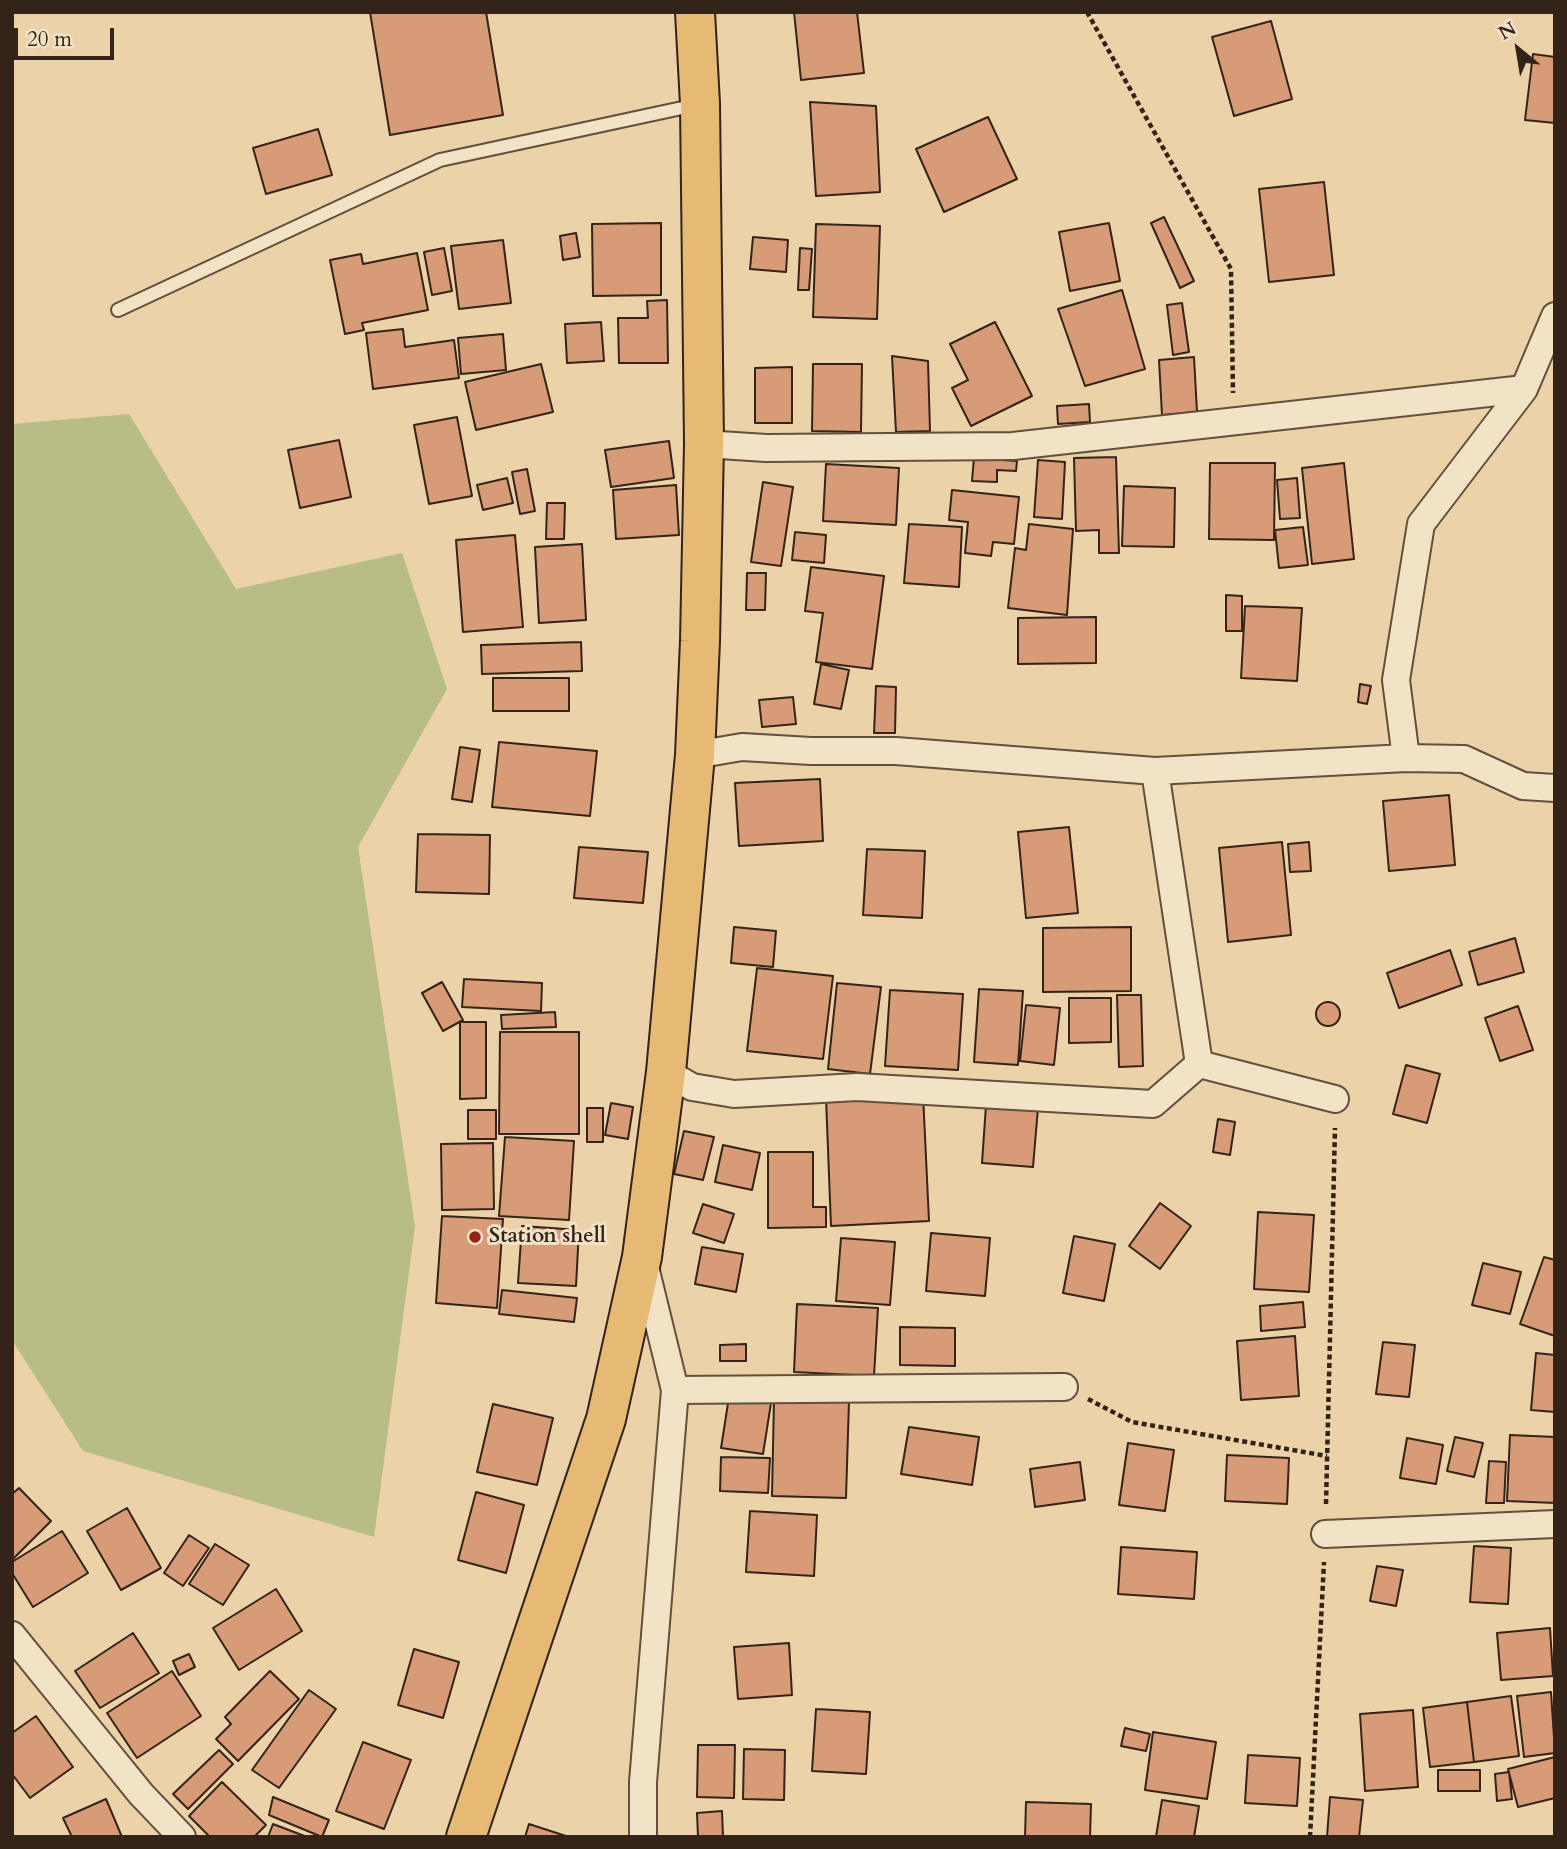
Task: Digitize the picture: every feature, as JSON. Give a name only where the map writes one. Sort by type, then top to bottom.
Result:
[{"type":"highway","points":[[467,1837],[606,1419],[642,1257],[666,1072],[695,755],[704,444],[700,104],[695,12]]},
{"type":"street","points":[[1406,758],[1396,680],[1421,524],[1524,389],[1555,316]]},
{"type":"street","points":[[704,444],[766,448],[1013,446],[1524,389]]},
{"type":"street","points":[[695,755],[742,747],[811,751],[896,751],[1155,771],[1406,758],[1464,759],[1523,786],[1555,788]]},
{"type":"street","points":[[1155,771],[1199,1064]]},
{"type":"street","points":[[666,1072],[692,1087],[734,1094],[856,1087],[1153,1104],[1199,1064]]},
{"type":"street","points":[[1199,1064],[1335,1099]]},
{"type":"street","points":[[642,1257],[675,1390],[643,1782],[643,1837]]},
{"type":"street","points":[[675,1390],[1064,1387]]},
{"type":"street","points":[[1325,1534],[1555,1524]]},
{"type":"street","points":[[12,1635],[141,1794],[181,1837]]},
{"type":"lane","points":[[118,310],[440,159],[700,104]]},
{"type":"path","points":[[1087,12],[1231,269],[1233,422]]},
{"type":"path","points":[[1310,1837],[1325,1534],[1335,1099]]},
{"type":"path","points":[[1064,1387],[1132,1422],[1327,1456]]},
{"type":"green space","points":[[129,414],[236,589],[402,553],[447,689],[358,847],[415,1226],[374,1537],[83,1451],[12,1340],[12,424]]},
{"type":"building","points":[[370,12],[486,12],[503,115],[390,135]]},
{"type":"building","points":[[794,12],[857,12],[864,73],[801,80]]},
{"type":"building","points":[[1271,21],[1292,99],[1234,116],[1212,37]]},
{"type":"building","points":[[1533,54],[1555,57],[1555,123],[1525,120]]},
{"type":"building","points":[[810,102],[876,106],[880,192],[816,196]]},
{"type":"building","points":[[988,117],[1017,179],[944,212],[916,149]]},
{"type":"building","points":[[318,129],[332,175],[266,194],[253,148]]},
{"type":"building","points":[[1324,182],[1334,275],[1269,282],[1259,189]]},
{"type":"building","points":[[1164,217],[1194,281],[1180,288],[1151,223]]},
{"type":"building","points":[[661,223],[661,295],[593,296],[592,224]]},
{"type":"building","points":[[1109,223],[1120,281],[1070,291],[1059,232]]},
{"type":"building","points":[[816,224],[880,226],[877,319],[813,317]]},
{"type":"building","points":[[576,233],[580,257],[563,260],[560,236]]},
{"type":"building","points":[[753,237],[788,240],[786,272],[750,269]]},
{"type":"building","points":[[503,240],[511,303],[459,309],[451,246]]},
{"type":"building","points":[[444,248],[452,291],[432,295],[424,252]]},
{"type":"building","points":[[800,248],[812,249],[809,290],[798,290]]},
{"type":"building","points":[[417,253],[428,310],[362,323],[364,330],[345,334],[330,260],[361,254],[363,264]]},
{"type":"building","points":[[1122,290],[1145,369],[1085,386],[1058,309]]},
{"type":"building","points":[[667,300],[668,363],[619,363],[618,318],[648,318],[647,301]]},
{"type":"building","points":[[1182,303],[1189,352],[1173,355],[1167,305]]},
{"type":"building","points":[[601,322],[604,361],[567,363],[565,324]]},
{"type":"building","points":[[995,322],[1032,396],[971,426],[952,388],[968,380],[950,344]]},
{"type":"building","points":[[403,329],[405,347],[454,340],[459,378],[373,389],[366,333]]},
{"type":"building","points":[[503,334],[506,370],[461,374],[458,338]]},
{"type":"building","points":[[892,356],[928,361],[930,431],[896,432]]},
{"type":"building","points":[[1194,357],[1197,412],[1162,415],[1159,360]]},
{"type":"building","points":[[541,364],[553,412],[476,430],[465,382]]},
{"type":"building","points":[[813,364],[862,364],[861,432],[812,431]]},
{"type":"building","points":[[792,367],[792,423],[755,423],[755,368]]},
{"type":"building","points":[[1089,404],[1090,422],[1058,424],[1057,406]]},
{"type":"building","points":[[457,417],[472,496],[429,504],[414,425]]},
{"type":"building","points":[[339,440],[351,497],[300,508],[288,450]]},
{"type":"building","points":[[669,441],[674,478],[611,487],[605,450]]},
{"type":"building","points":[[1116,457],[1119,553],[1099,553],[1099,530],[1076,531],[1074,458]]},
{"type":"building","points":[[974,458],[1017,461],[1016,471],[997,470],[997,482],[972,481]]},
{"type":"building","points":[[1038,460],[1065,462],[1062,519],[1034,517]]},
{"type":"building","points":[[1210,463],[1275,463],[1274,540],[1209,539]]},
{"type":"building","points":[[1344,463],[1354,559],[1312,564],[1302,468]]},
{"type":"building","points":[[826,464],[899,468],[896,525],[823,521]]},
{"type":"building","points":[[527,469],[535,511],[520,514],[512,472]]},
{"type":"building","points":[[507,478],[513,503],[483,510],[477,485]]},
{"type":"building","points":[[1297,478],[1300,518],[1280,519],[1277,480]]},
{"type":"building","points":[[763,482],[793,487],[781,566],[751,562]]},
{"type":"building","points":[[676,485],[679,535],[616,539],[613,490]]},
{"type":"building","points":[[1124,486],[1175,488],[1174,547],[1122,546]]},
{"type":"building","points":[[952,490],[1019,497],[1014,544],[993,542],[991,556],[965,553],[968,522],[949,520]]},
{"type":"building","points":[[547,503],[565,503],[564,539],[546,539]]},
{"type":"building","points":[[909,524],[962,527],[959,587],[904,583]]},
{"type":"building","points":[[1029,524],[1073,529],[1067,615],[1008,608],[1015,548],[1026,550]]},
{"type":"building","points":[[1303,527],[1308,565],[1279,568],[1275,530]]},
{"type":"building","points":[[795,532],[826,535],[824,563],[792,560]]},
{"type":"building","points":[[515,535],[523,627],[463,632],[456,540]]},
{"type":"building","points":[[582,544],[586,620],[539,623],[535,547]]},
{"type":"building","points":[[811,567],[884,576],[872,669],[816,662],[823,613],[805,611]]},
{"type":"building","points":[[747,573],[766,573],[765,610],[746,610]]},
{"type":"building","points":[[1226,595],[1242,596],[1242,631],[1226,631]]},
{"type":"building","points":[[1245,606],[1302,608],[1297,681],[1241,678]]},
{"type":"building","points":[[1096,617],[1096,663],[1018,664],[1018,618]]},
{"type":"building","points":[[581,642],[582,671],[482,674],[481,645]]},
{"type":"building","points":[[821,664],[849,670],[841,709],[814,704]]},
{"type":"building","points":[[493,678],[569,678],[569,711],[493,711]]},
{"type":"building","points":[[1360,684],[1371,686],[1367,704],[1358,702]]},
{"type":"building","points":[[876,686],[896,687],[895,733],[874,733]]},
{"type":"building","points":[[793,697],[796,724],[762,727],[759,700]]},
{"type":"building","points":[[499,742],[597,751],[590,816],[492,807]]},
{"type":"building","points":[[460,747],[480,750],[472,802],[452,799]]},
{"type":"building","points":[[820,779],[823,841],[739,846],[735,783]]},
{"type":"building","points":[[1449,795],[1455,865],[1389,871],[1383,801]]},
{"type":"building","points":[[1069,827],[1078,913],[1026,918],[1018,832]]},
{"type":"building","points":[[418,834],[490,835],[489,894],[416,892]]},
{"type":"building","points":[[1282,842],[1291,935],[1228,942],[1219,848]]},
{"type":"building","points":[[1309,842],[1311,871],[1290,872],[1288,844]]},
{"type":"building","points":[[579,847],[648,852],[643,903],[574,898]]},
{"type":"building","points":[[867,849],[925,851],[922,918],[863,915]]},
{"type":"building","points":[[734,927],[776,931],[773,967],[731,963]]},
{"type":"building","points":[[1131,927],[1131,991],[1043,992],[1043,928]]},
{"type":"building","points":[[1515,938],[1524,972],[1478,985],[1469,952]]},
{"type":"building","points":[[1450,950],[1462,985],[1399,1008],[1387,973]]},
{"type":"building","points":[[757,968],[833,976],[823,1059],[747,1051]]},
{"type":"building","points":[[464,979],[542,983],[541,1011],[462,1007]]},
{"type":"building","points":[[442,982],[463,1020],[443,1031],[422,993]]},
{"type":"building","points":[[837,983],[881,987],[870,1074],[828,1069]]},
{"type":"building","points":[[979,989],[1023,991],[1018,1065],[974,1062]]},
{"type":"building","points":[[890,990],[963,994],[958,1070],[885,1066]]},
{"type":"building","points":[[1117,995],[1141,995],[1143,1066],[1119,1067]]},
{"type":"building","points":[[1069,998],[1111,998],[1111,1042],[1069,1043]]},
{"type":"building","points":[[1328,1002],[1337,1005],[1340,1014],[1337,1023],[1328,1026],[1319,1023],[1316,1014],[1319,1005]]},
{"type":"building","points":[[1026,1005],[1060,1008],[1054,1065],[1020,1061]]},
{"type":"building","points":[[1518,1006],[1533,1050],[1500,1061],[1485,1018]]},
{"type":"building","points":[[555,1012],[556,1027],[502,1029],[501,1015]]},
{"type":"building","points":[[460,1022],[486,1022],[486,1098],[460,1099]]},
{"type":"building","points":[[500,1032],[579,1032],[579,1134],[499,1134]]},
{"type":"building","points":[[1406,1065],[1440,1074],[1427,1123],[1393,1114]]},
{"type":"building","points":[[923,1094],[929,1221],[831,1226],[826,1098]]},
{"type":"building","points":[[611,1103],[633,1107],[628,1139],[605,1135]]},
{"type":"building","points":[[986,1105],[1038,1108],[1033,1167],[982,1163]]},
{"type":"building","points":[[587,1108],[603,1108],[603,1142],[587,1142]]},
{"type":"building","points":[[468,1110],[496,1110],[496,1139],[468,1139]]},
{"type":"building","points":[[1218,1119],[1235,1122],[1230,1155],[1213,1152]]},
{"type":"building","points":[[684,1131],[714,1137],[703,1180],[674,1174]]},
{"type":"building","points":[[505,1137],[574,1141],[569,1220],[499,1216]]},
{"type":"building","points":[[493,1143],[494,1209],[442,1210],[441,1144]]},
{"type":"building","points":[[723,1145],[760,1153],[752,1190],[715,1182]]},
{"type":"building","points":[[768,1152],[813,1152],[813,1207],[826,1207],[826,1227],[768,1228]]},
{"type":"building","points":[[1160,1203],[1191,1226],[1160,1269],[1129,1246]]},
{"type":"building","points":[[703,1204],[734,1214],[724,1243],[693,1233]]},
{"type":"building","points":[[1258,1212],[1314,1215],[1309,1292],[1254,1289]]},
{"type":"building","points":[[442,1216],[503,1219],[497,1308],[436,1303]]},
{"type":"building","points":[[522,1226],[579,1230],[576,1286],[518,1283]]},
{"type":"building","points":[[931,1233],[990,1238],[985,1296],[926,1291]]},
{"type":"building","points":[[1074,1236],[1115,1244],[1104,1301],[1063,1293]]},
{"type":"building","points":[[841,1238],[895,1242],[890,1305],[836,1301]]},
{"type":"building","points":[[702,1247],[743,1254],[736,1292],[695,1284]]},
{"type":"building","points":[[1544,1257],[1555,1260],[1555,1336],[1520,1324]]},
{"type":"building","points":[[1483,1263],[1521,1272],[1510,1314],[1472,1305]]},
{"type":"building","points":[[502,1290],[577,1298],[574,1322],[499,1314]]},
{"type":"building","points":[[1303,1302],[1305,1327],[1261,1331],[1260,1306]]},
{"type":"building","points":[[797,1304],[878,1308],[874,1376],[794,1372]]},
{"type":"building","points":[[900,1327],[955,1328],[955,1366],[900,1365]]},
{"type":"building","points":[[1295,1336],[1299,1396],[1241,1400],[1237,1341]]},
{"type":"building","points":[[1383,1342],[1415,1345],[1409,1397],[1376,1394]]},
{"type":"building","points":[[746,1344],[746,1361],[720,1361],[720,1345]]},
{"type":"building","points":[[1536,1353],[1555,1355],[1555,1412],[1531,1410]]},
{"type":"building","points":[[729,1397],[771,1403],[763,1454],[721,1448]]},
{"type":"building","points":[[774,1399],[849,1401],[846,1498],[772,1496]]},
{"type":"building","points":[[493,1404],[553,1418],[537,1485],[477,1472]]},
{"type":"building","points":[[909,1427],[979,1437],[972,1485],[901,1474]]},
{"type":"building","points":[[1510,1435],[1555,1437],[1555,1503],[1507,1501]]},
{"type":"building","points":[[1455,1437],[1483,1443],[1474,1477],[1447,1471]]},
{"type":"building","points":[[1407,1438],[1443,1445],[1436,1484],[1400,1478]]},
{"type":"building","points":[[1128,1443],[1174,1450],[1165,1511],[1119,1505]]},
{"type":"building","points":[[1227,1455],[1289,1458],[1287,1504],[1225,1501]]},
{"type":"building","points":[[721,1457],[770,1458],[768,1493],[720,1491]]},
{"type":"building","points":[[1489,1461],[1506,1462],[1504,1503],[1486,1503]]},
{"type":"building","points":[[1080,1462],[1085,1500],[1035,1507],[1030,1469]]},
{"type":"building","points":[[19,1488],[51,1521],[13,1559],[12,1494]]},
{"type":"building","points":[[476,1492],[524,1505],[506,1573],[458,1560]]},
{"type":"building","points":[[127,1508],[161,1568],[121,1590],[87,1531]]},
{"type":"building","points":[[750,1511],[817,1515],[814,1576],[746,1572]]},
{"type":"building","points":[[62,1531],[88,1573],[33,1607],[12,1573],[12,1562]]},
{"type":"building","points":[[189,1535],[209,1548],[183,1586],[164,1573]]},
{"type":"building","points":[[215,1544],[249,1565],[223,1605],[189,1584]]},
{"type":"building","points":[[1474,1546],[1511,1548],[1508,1604],[1470,1602]]},
{"type":"building","points":[[1121,1547],[1197,1552],[1194,1599],[1118,1594]]},
{"type":"building","points":[[1377,1566],[1403,1570],[1396,1606],[1370,1601]]},
{"type":"building","points":[[276,1589],[302,1631],[239,1670],[213,1628]]},
{"type":"building","points":[[1550,1628],[1553,1676],[1501,1680],[1497,1633]]},
{"type":"building","points":[[133,1633],[159,1673],[100,1708],[75,1671]]},
{"type":"building","points":[[789,1643],[792,1695],[738,1699],[734,1647]]},
{"type":"building","points":[[414,1649],[459,1662],[443,1718],[398,1705]]},
{"type":"building","points":[[189,1654],[195,1667],[179,1675],[173,1661]]},
{"type":"building","points":[[172,1671],[201,1716],[137,1758],[107,1713]]},
{"type":"building","points":[[270,1671],[299,1699],[238,1761],[216,1739],[231,1724],[225,1717]]},
{"type":"building","points":[[309,1690],[336,1709],[279,1788],[252,1770]]},
{"type":"building","points":[[1551,1692],[1555,1753],[1524,1757],[1517,1696]]},
{"type":"building","points":[[1511,1696],[1519,1756],[1474,1762],[1467,1702]]},
{"type":"building","points":[[1467,1702],[1474,1762],[1430,1767],[1423,1708]]},
{"type":"building","points":[[816,1709],[870,1712],[866,1774],[812,1771]]},
{"type":"building","points":[[1413,1710],[1418,1787],[1365,1791],[1360,1714]]},
{"type":"building","points":[[36,1716],[73,1767],[30,1798],[12,1774],[12,1733]]},
{"type":"building","points":[[1125,1728],[1150,1734],[1146,1751],[1121,1746]]},
{"type":"building","points":[[1153,1732],[1216,1742],[1207,1799],[1145,1790]]},
{"type":"building","points":[[363,1742],[411,1760],[384,1829],[336,1811]]},
{"type":"building","points":[[698,1745],[735,1745],[734,1798],[697,1797]]},
{"type":"building","points":[[744,1749],[785,1750],[784,1800],[743,1799]]},
{"type":"building","points":[[219,1750],[233,1764],[188,1809],[173,1794]]},
{"type":"building","points":[[1248,1755],[1300,1758],[1297,1806],[1245,1803]]},
{"type":"building","points":[[1555,1757],[1555,1798],[1518,1807],[1508,1769]]},
{"type":"building","points":[[1438,1770],[1480,1770],[1480,1791],[1438,1791]]},
{"type":"building","points":[[1509,1772],[1512,1799],[1497,1801],[1495,1774]]},
{"type":"building","points":[[222,1782],[266,1825],[254,1837],[210,1837],[189,1816]]},
{"type":"building","points":[[273,1797],[329,1820],[322,1837],[269,1815]]},
{"type":"building","points":[[1330,1797],[1363,1800],[1359,1837],[1327,1837]]},
{"type":"building","points":[[106,1799],[122,1837],[72,1837],[63,1818]]},
{"type":"building","points":[[1162,1800],[1199,1806],[1194,1837],[1156,1837]]},
{"type":"building","points":[[1026,1802],[1091,1804],[1090,1837],[1025,1837]]},
{"type":"building","points":[[722,1811],[723,1837],[698,1837],[697,1813]]},
{"type":"building","points":[[273,1824],[307,1837],[268,1837]]},
{"type":"building","points":[[529,1824],[569,1837],[525,1837]]},
{"type":"place","name":"Station shell","points":[[475,1237]]}]
